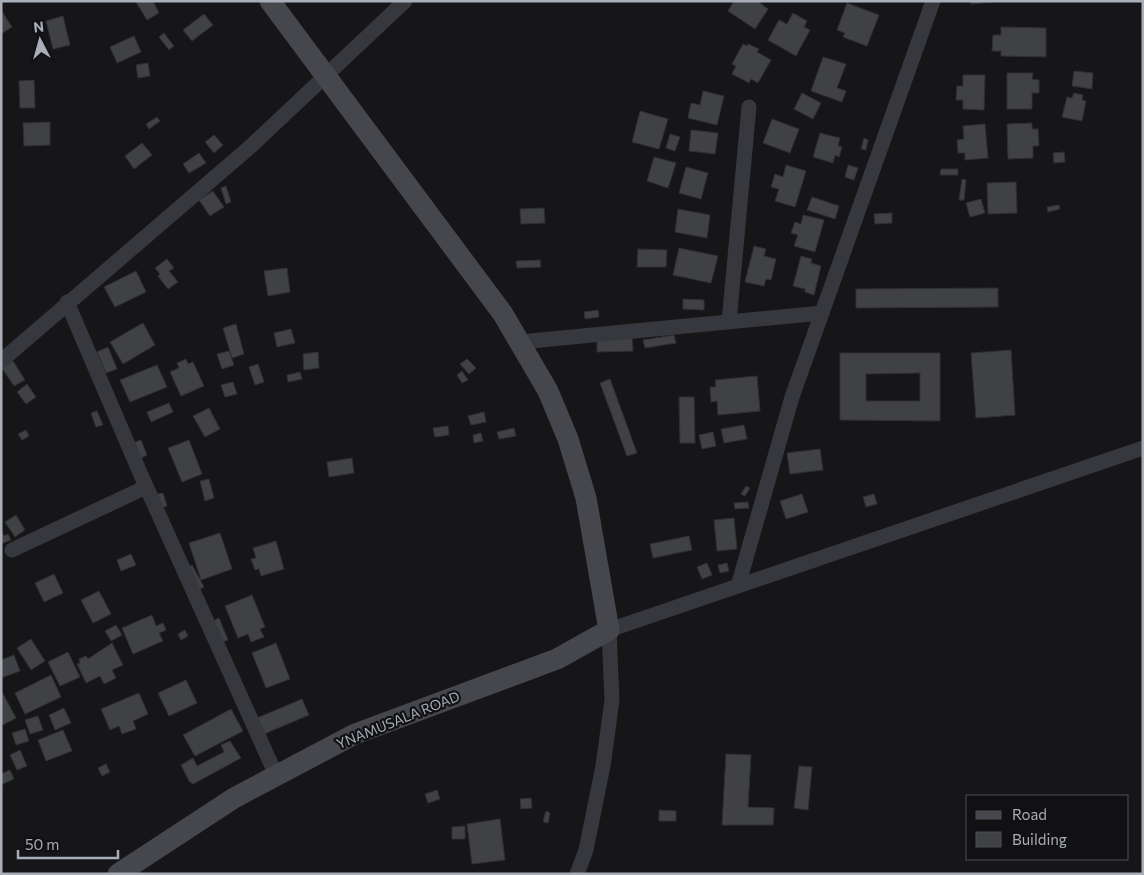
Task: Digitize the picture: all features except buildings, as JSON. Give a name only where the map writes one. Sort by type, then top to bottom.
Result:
[{"type":"main road","points":[[270,1],[503,314],[548,391],[576,464],[586,498],[609,630]]},
{"type":"main road","name":"YNAMUSALA ROAD","points":[[118,874],[234,798],[355,734],[557,659],[609,630]]},
{"type":"street","points":[[1,361],[250,147],[406,1]]},
{"type":"street","points":[[738,586],[792,397],[933,1]]},
{"type":"street","points":[[729,322],[749,107]]},
{"type":"street","points":[[68,302],[146,487],[276,775]]},
{"type":"street","points":[[520,342],[822,314]]},
{"type":"street","points":[[576,874],[586,850],[604,766],[612,700],[609,630],[1143,448]]},
{"type":"street","points":[[12,550],[146,487]]}]
